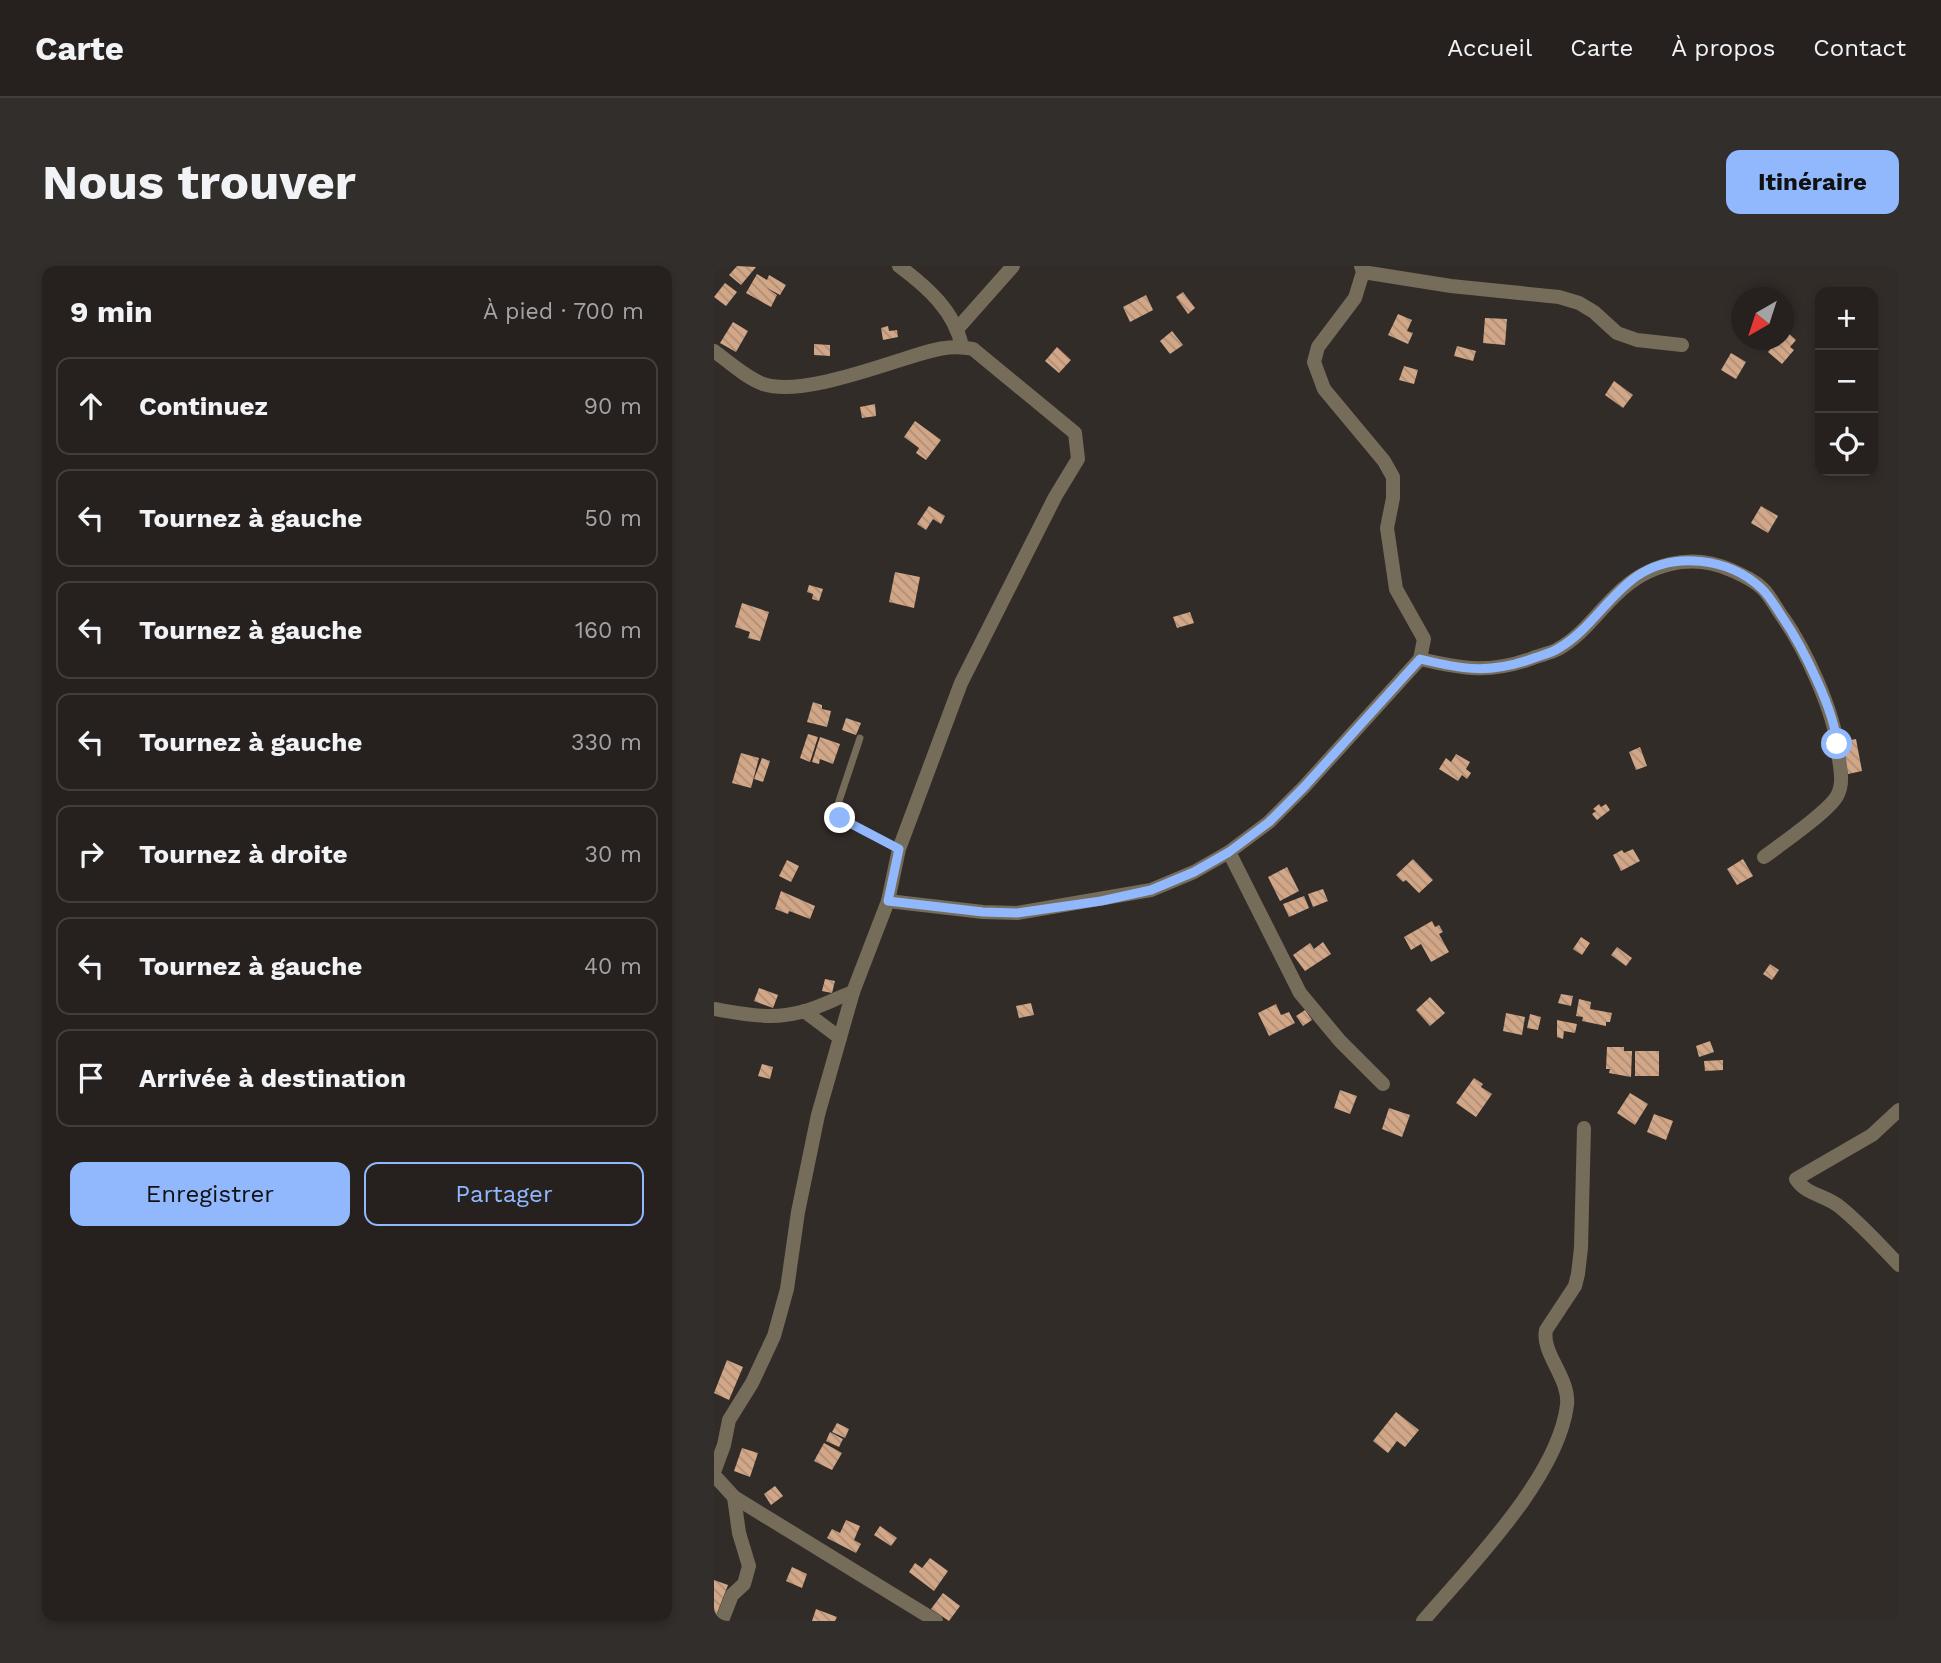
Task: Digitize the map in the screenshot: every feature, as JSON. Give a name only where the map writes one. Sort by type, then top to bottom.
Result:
[{"type":"street","points":[[899,266],[946,308],[958,328],[962,346]]},
{"type":"street","points":[[958,328],[1013,266]]},
{"type":"street","points":[[888,901],[983,912],[1017,913],[1101,901],[1151,890],[1194,872],[1229,852],[1269,822],[1420,659],[1423,639],[1396,589],[1387,528],[1393,498],[1393,477],[1384,461],[1324,389],[1314,362],[1318,347],[1355,298],[1362,269],[1451,286],[1559,297],[1579,303],[1617,332],[1637,340],[1682,345]]},
{"type":"street","points":[[714,351],[749,377],[779,387],[823,382],[940,348],[962,346],[974,349],[1075,433],[1079,459],[1049,508],[961,683],[899,849],[888,901],[853,992],[818,1115],[798,1212],[787,1290],[774,1336],[752,1383],[729,1420],[714,1473],[734,1497],[936,1621]]},
{"type":"street","points":[[1420,659],[1456,668],[1498,669],[1558,649],[1588,626],[1616,594],[1637,576],[1679,561],[1716,563],[1745,576],[1762,589],[1800,642],[1836,732],[1842,773],[1837,796],[1764,857]]},
{"type":"street","points":[[1229,852],[1300,993],[1340,1041],[1383,1084]]},
{"type":"street","points":[[714,1009],[760,1017],[782,1016],[804,1011],[853,992]]},
{"type":"street","points":[[804,1011],[839,1038]]},
{"type":"street","points":[[1899,1110],[1872,1135],[1796,1179],[1803,1190],[1824,1196],[1838,1205],[1899,1265]]},
{"type":"street","points":[[1423,1621],[1538,1480],[1560,1433],[1567,1403],[1563,1378],[1544,1338],[1546,1330],[1575,1286],[1578,1274],[1584,1128]]},
{"type":"street","points":[[723,1618],[732,1595],[744,1584],[749,1566],[739,1533],[734,1497]]},
{"type":"lane","points":[[860,738],[836,810],[840,818],[899,849]]},
{"type":"building","points":[[737,266],[756,267],[741,285],[729,275]]},
{"type":"building","points":[[757,274],[767,280],[769,275],[786,285],[780,295],[767,288],[777,295],[771,307],[746,293]]},
{"type":"building","points":[[725,283],[737,292],[726,306],[714,297]]},
{"type":"building","points":[[1183,292],[1195,308],[1188,314],[1176,297]]},
{"type":"building","points":[[1146,295],[1153,310],[1130,322],[1123,307]]},
{"type":"building","points":[[1398,314],[1412,320],[1407,331],[1413,333],[1408,344],[1388,335]]},
{"type":"building","points":[[1485,318],[1507,319],[1505,345],[1483,343]]},
{"type":"building","points":[[733,322],[748,331],[736,352],[720,343]]},
{"type":"building","points":[[888,326],[889,331],[897,330],[898,337],[883,340],[881,328]]},
{"type":"building","points":[[1172,331],[1183,345],[1170,354],[1160,341]]},
{"type":"building","points":[[814,344],[830,345],[830,356],[814,355]]},
{"type":"building","points":[[1457,346],[1476,351],[1473,361],[1454,356]]},
{"type":"building","points":[[1057,347],[1071,360],[1059,373],[1045,361]]},
{"type":"building","points":[[1770,350],[1794,350],[1782,364],[1768,352]]},
{"type":"building","points":[[1731,353],[1746,362],[1736,379],[1721,370]]},
{"type":"building","points":[[1404,366],[1418,370],[1414,384],[1399,380]]},
{"type":"building","points":[[1614,381],[1633,395],[1623,408],[1605,395]]},
{"type":"building","points":[[875,404],[876,416],[862,418],[860,407]]},
{"type":"building","points":[[915,421],[941,440],[926,460],[916,453],[919,448],[904,437]]},
{"type":"building","points":[[929,506],[945,516],[941,524],[933,519],[926,530],[917,524]]},
{"type":"building","points":[[1761,506],[1778,516],[1768,533],[1751,523]]},
{"type":"building","points":[[895,572],[920,577],[914,608],[889,602]]},
{"type":"building","points":[[809,585],[823,589],[819,601],[812,599],[813,594],[807,592]]},
{"type":"building","points":[[742,603],[769,612],[760,641],[748,638],[750,632],[735,627]]},
{"type":"building","points":[[1190,612],[1194,623],[1177,628],[1173,617]]},
{"type":"building","points":[[813,702],[822,705],[822,709],[831,711],[827,727],[807,722]]},
{"type":"building","points":[[846,718],[861,723],[856,735],[842,730]]},
{"type":"building","points":[[808,734],[818,737],[810,762],[800,758]]},
{"type":"building","points":[[820,737],[840,744],[833,764],[820,759],[819,764],[812,762]]},
{"type":"building","points":[[1856,739],[1862,771],[1848,774],[1841,742]]},
{"type":"building","points":[[1640,747],[1647,766],[1636,770],[1629,752]]},
{"type":"building","points":[[741,753],[759,758],[751,788],[732,783]]},
{"type":"building","points":[[1456,754],[1470,762],[1466,769],[1471,773],[1467,779],[1462,775],[1458,781],[1439,769],[1446,758],[1451,762]]},
{"type":"building","points":[[762,758],[770,761],[763,782],[754,779]]},
{"type":"building","points":[[1599,804],[1601,807],[1606,804],[1610,810],[1597,820],[1592,814]]},
{"type":"building","points":[[1633,849],[1640,861],[1621,871],[1613,855],[1622,850],[1624,853]]},
{"type":"building","points":[[1413,859],[1433,880],[1419,893],[1406,880],[1403,882],[1396,875]]},
{"type":"building","points":[[1743,859],[1753,876],[1737,885],[1727,869]]},
{"type":"building","points":[[787,860],[799,866],[791,882],[779,876]]},
{"type":"building","points":[[1287,867],[1299,891],[1280,901],[1268,877]]},
{"type":"building","points":[[1323,889],[1328,901],[1313,907],[1308,894]]},
{"type":"building","points":[[781,891],[815,906],[810,919],[775,909]]},
{"type":"building","points":[[1304,896],[1309,908],[1289,917],[1283,904]]},
{"type":"building","points":[[1432,921],[1435,927],[1439,925],[1443,932],[1439,934],[1449,952],[1431,962],[1421,944],[1411,950],[1404,937]]},
{"type":"building","points":[[1581,937],[1590,943],[1582,955],[1573,949]]},
{"type":"building","points":[[1323,942],[1331,954],[1305,971],[1293,955],[1310,943],[1314,949]]},
{"type":"building","points":[[1617,947],[1632,958],[1626,966],[1611,955]]},
{"type":"building","points":[[1770,964],[1779,970],[1772,980],[1763,974]]},
{"type":"building","points":[[825,979],[835,981],[832,993],[822,991]]},
{"type":"building","points":[[759,988],[778,995],[773,1008],[754,1001]]},
{"type":"building","points":[[1561,994],[1573,996],[1571,1006],[1558,1003]]},
{"type":"building","points":[[1430,997],[1445,1013],[1430,1026],[1416,1010]]},
{"type":"building","points":[[1579,999],[1591,1002],[1590,1009],[1612,1013],[1610,1022],[1606,1022],[1606,1026],[1582,1021],[1583,1017],[1576,1016]]},
{"type":"building","points":[[1031,1003],[1034,1015],[1019,1018],[1016,1006]]},
{"type":"building","points":[[1276,1004],[1281,1015],[1289,1012],[1295,1023],[1269,1036],[1258,1013]]},
{"type":"building","points":[[1305,1010],[1312,1020],[1303,1026],[1296,1016]]},
{"type":"building","points":[[1506,1013],[1525,1017],[1522,1035],[1503,1031]]},
{"type":"building","points":[[1530,1014],[1541,1017],[1538,1030],[1527,1028]]},
{"type":"building","points":[[1557,1020],[1577,1024],[1575,1033],[1564,1031],[1563,1039],[1557,1037]]},
{"type":"building","points":[[1710,1041],[1714,1052],[1699,1057],[1696,1046]]},
{"type":"building","points":[[1607,1047],[1624,1047],[1624,1051],[1632,1051],[1631,1077],[1609,1073],[1610,1069],[1606,1069]]},
{"type":"building","points":[[1635,1051],[1659,1051],[1659,1076],[1635,1076]]},
{"type":"building","points":[[1723,1060],[1723,1070],[1705,1071],[1704,1061]]},
{"type":"building","points":[[762,1064],[773,1067],[770,1079],[758,1076]]},
{"type":"building","points":[[1474,1078],[1492,1094],[1476,1117],[1456,1103]]},
{"type":"building","points":[[1340,1090],[1357,1096],[1350,1114],[1334,1108]]},
{"type":"building","points":[[1630,1093],[1648,1104],[1635,1125],[1617,1113]]},
{"type":"building","points":[[1389,1108],[1410,1115],[1402,1137],[1382,1129]]},
{"type":"building","points":[[1654,1114],[1673,1121],[1666,1140],[1647,1132]]},
{"type":"building","points":[[727,1360],[743,1367],[729,1400],[714,1393]]},
{"type":"building","points":[[1396,1412],[1419,1430],[1405,1447],[1397,1441],[1388,1453],[1373,1441]]},
{"type":"building","points":[[837,1423],[849,1429],[845,1438],[832,1432]]},
{"type":"building","points":[[830,1432],[843,1439],[839,1447],[826,1441]]},
{"type":"building","points":[[824,1443],[842,1453],[832,1470],[814,1461]]},
{"type":"building","points":[[742,1448],[758,1453],[750,1477],[734,1471]]},
{"type":"building","points":[[775,1486],[783,1496],[771,1505],[764,1494]]},
{"type":"building","points":[[846,1520],[860,1526],[854,1540],[861,1544],[856,1553],[827,1538],[832,1529],[840,1533]]},
{"type":"building","points":[[880,1526],[897,1538],[891,1546],[874,1535]]},
{"type":"building","points":[[930,1558],[948,1571],[934,1591],[909,1572],[915,1563],[922,1568]]},
{"type":"building","points":[[792,1567],[807,1574],[802,1588],[786,1581]]},
{"type":"building","points":[[714,1580],[728,1585],[714,1621]]},
{"type":"building","points":[[943,1593],[960,1606],[949,1621],[931,1609]]},
{"type":"building","points":[[816,1609],[837,1617],[835,1621],[812,1621]]},
{"type":"route","points":[[840,818],[899,849],[888,901],[983,912],[1017,913],[1101,901],[1151,890],[1194,872],[1229,852],[1269,822],[1420,659],[1456,668],[1498,669],[1558,649],[1588,626],[1616,594],[1637,576],[1679,561],[1716,563],[1745,576],[1762,589],[1800,642],[1829,709],[1837,744]]}]
